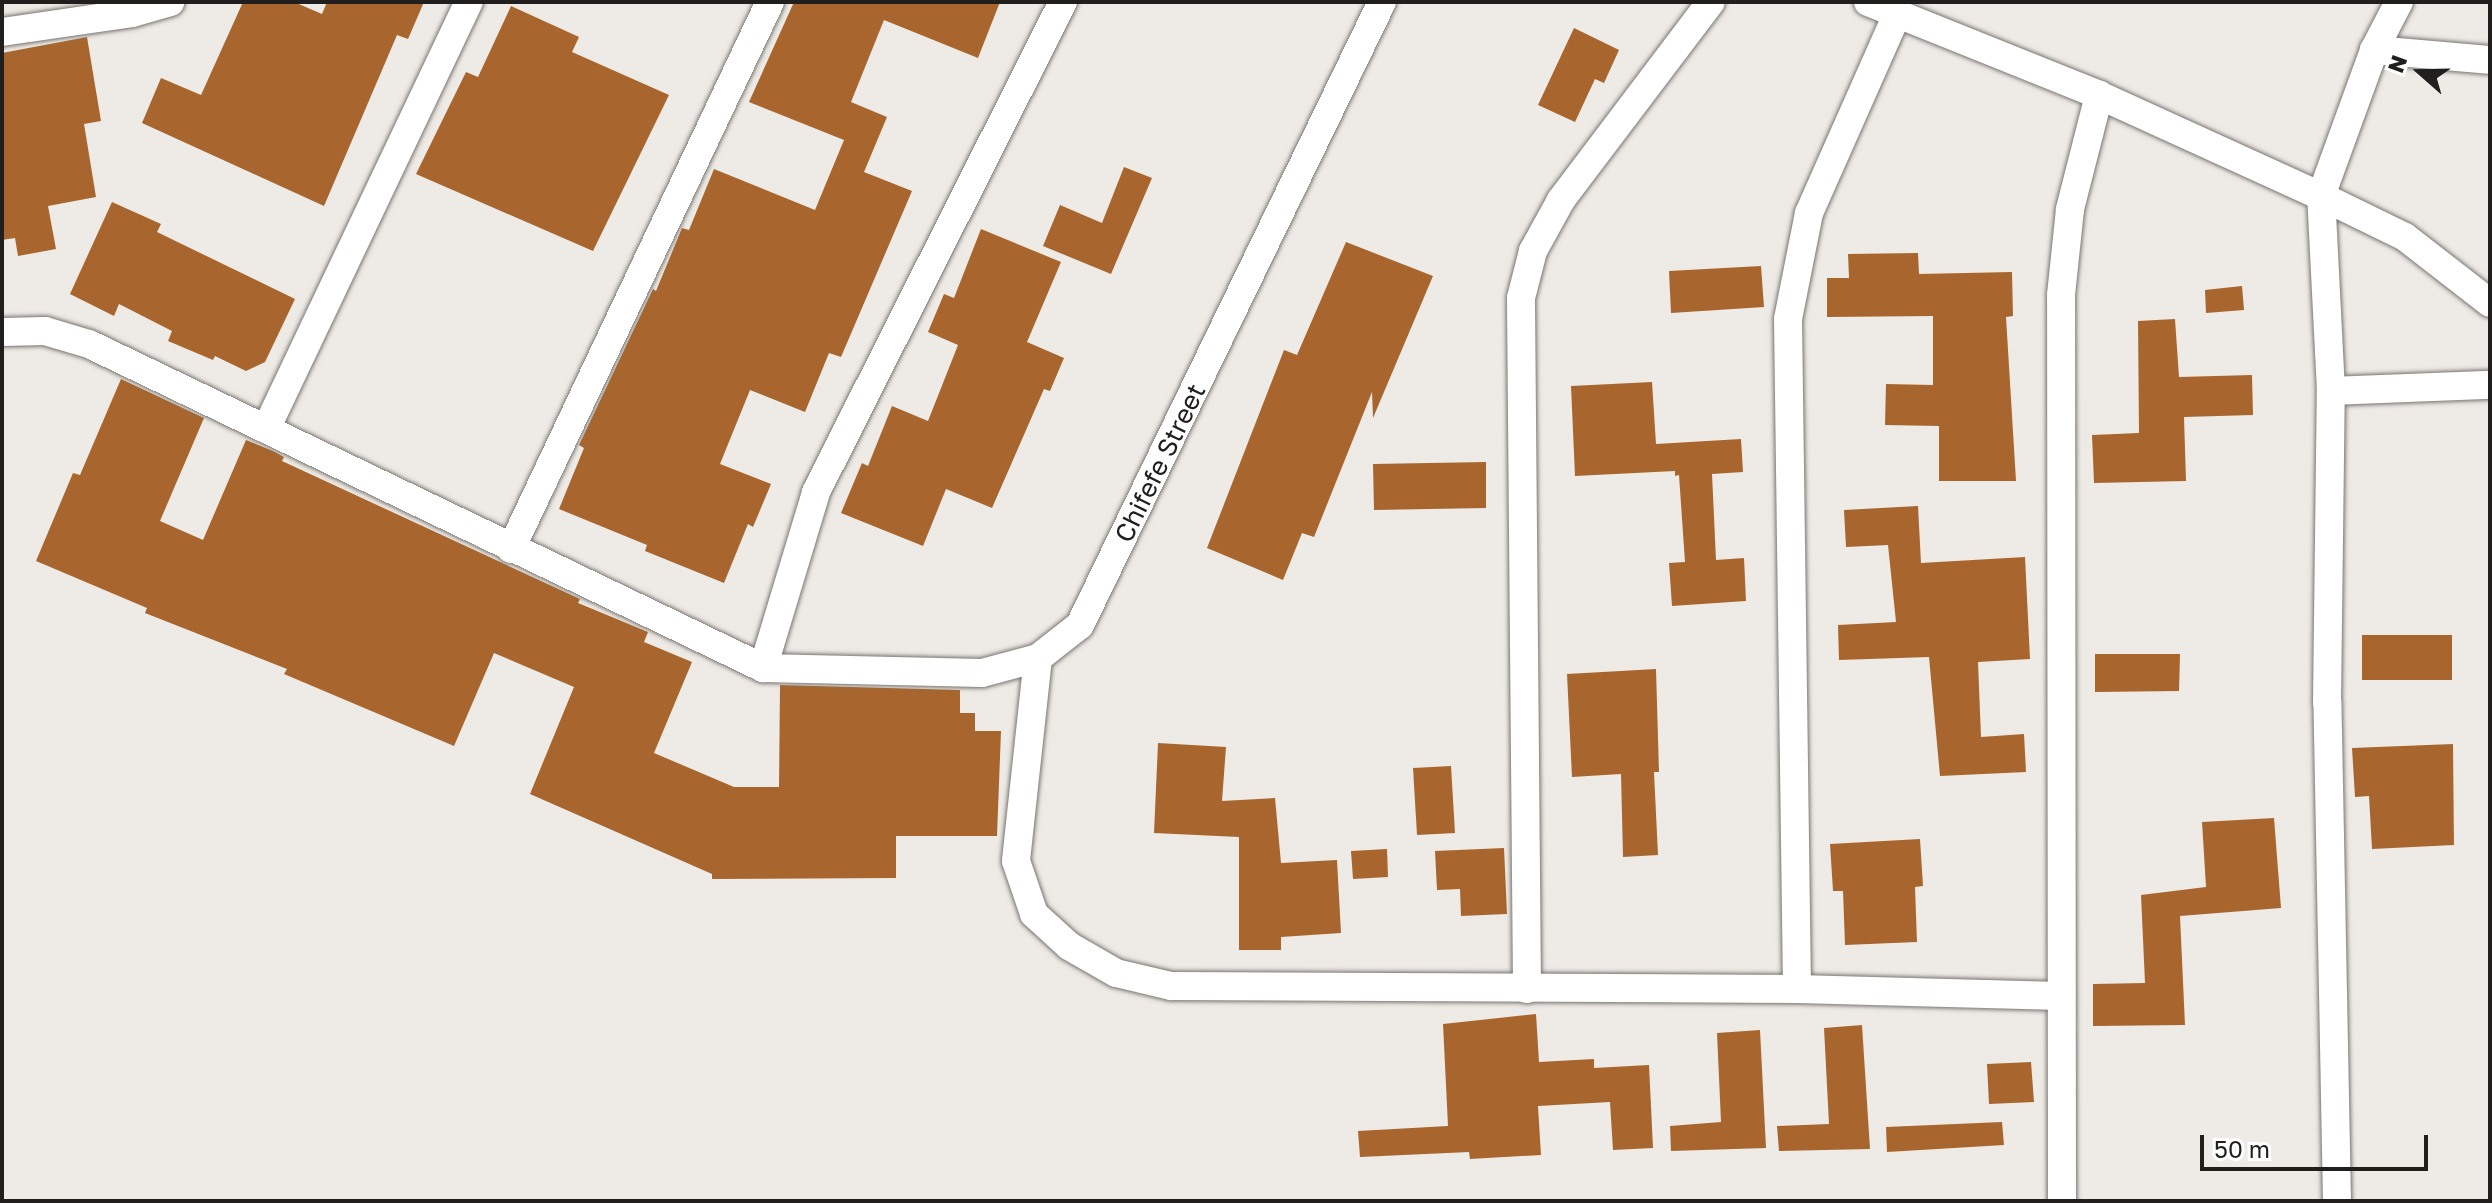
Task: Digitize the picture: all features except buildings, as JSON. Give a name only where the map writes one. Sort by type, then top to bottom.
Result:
[{"type":"street","points":[[2,32],[132,13],[170,2]]},
{"type":"street","points":[[266,429],[469,2]]},
{"type":"street","points":[[511,549],[770,2]]},
{"type":"street","points":[[2,332],[45,331],[89,344],[763,668],[816,492],[1063,2]]},
{"type":"street","name":"Chifefe Street","points":[[763,668],[982,673],[1038,658],[1080,625],[1382,2]]},
{"type":"street","points":[[1527,989],[1521,298],[1533,251],[1561,200],[1711,2]]},
{"type":"street","points":[[1868,2],[2099,95],[2321,196],[2405,237],[2490,303]]},
{"type":"street","points":[[2337,1201],[2327,702],[2331,391],[2321,196],[2374,50],[2399,2]]},
{"type":"street","points":[[1797,989],[1788,319],[1809,213],[1897,14]]},
{"type":"street","points":[[2374,50],[2490,60]]},
{"type":"street","points":[[2062,1201],[2061,295],[2070,209],[2099,95]]},
{"type":"street","points":[[2331,391],[2490,385]]},
{"type":"street","points":[[1038,658],[1016,861],[1034,914],[1069,946],[1116,973],[1171,986],[1797,989],[2061,996]]}]
